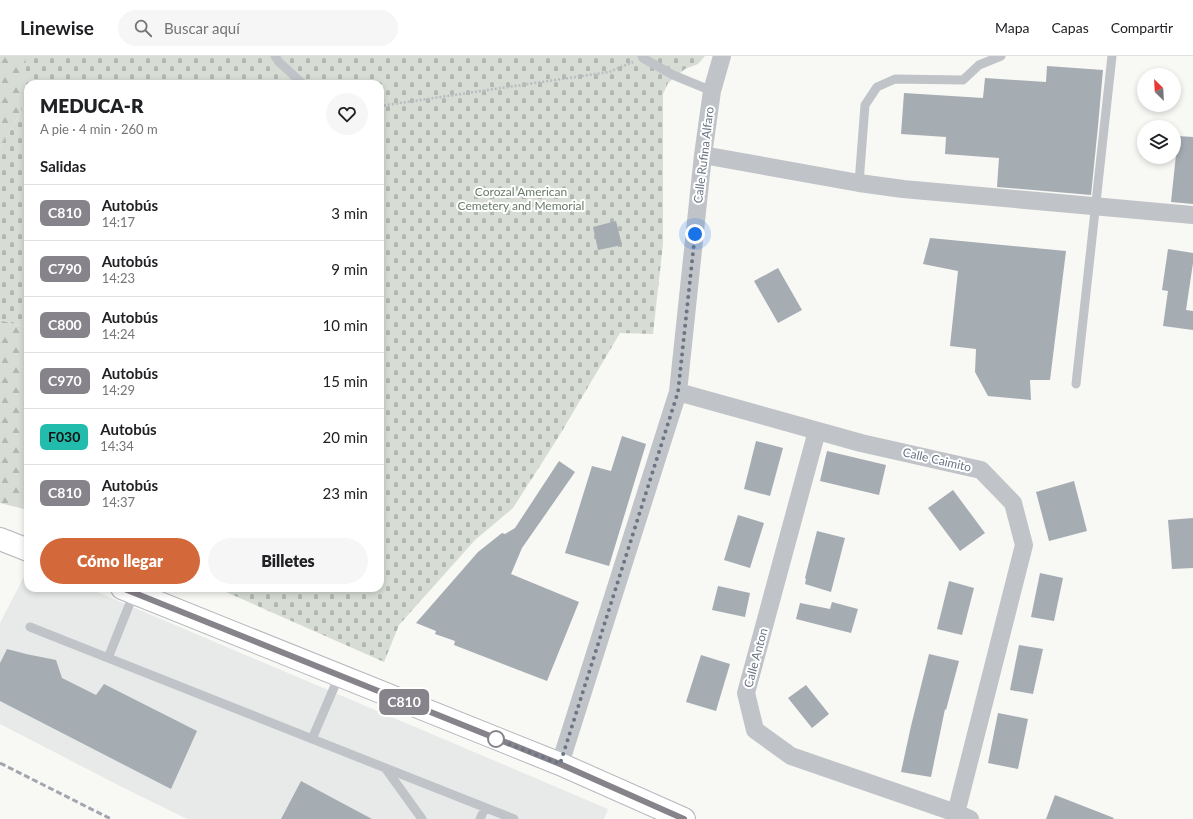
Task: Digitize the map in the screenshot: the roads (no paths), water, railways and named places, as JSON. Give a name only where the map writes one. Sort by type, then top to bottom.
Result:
[{"type":"main road","points":[[0,539],[24,548]]},
{"type":"main road","points":[[133,592],[560,764],[684,819]]},
{"type":"street","name":"Calle Rufina Alfaro","points":[[560,764],[678,392],[703,155],[712,91],[722,56]]},
{"type":"street","points":[[703,155],[859,183],[903,189],[1193,215]]},
{"type":"street","name":"Calle Caimito","points":[[678,392],[861,443],[981,470],[1013,503],[1024,545],[963,816]]},
{"type":"street","name":"Calle Anton","points":[[817,431],[746,693],[755,730],[791,756],[963,816]]},
{"type":"lane","points":[[275,56],[279,62],[299,80]]},
{"type":"lane","points":[[859,183],[865,105],[876,87],[895,78],[963,80],[980,60],[1001,56]]},
{"type":"lane","points":[[1076,384],[1112,56]]},
{"type":"lane","points":[[642,57],[673,75],[712,91]]},
{"type":"lane","points":[[108,658],[127,592]]},
{"type":"lane","points":[[30,627],[514,819]]},
{"type":"lane","points":[[312,739],[339,676]]},
{"type":"lane","points":[[386,769],[422,819]]},
{"type":"lane","points":[[480,819],[485,808]]},
{"type":"railway","points":[[0,763],[111,819]]},
{"type":"park label","name":"Corozal American Cemetery and Memorial","points":[[521,199]]}]
